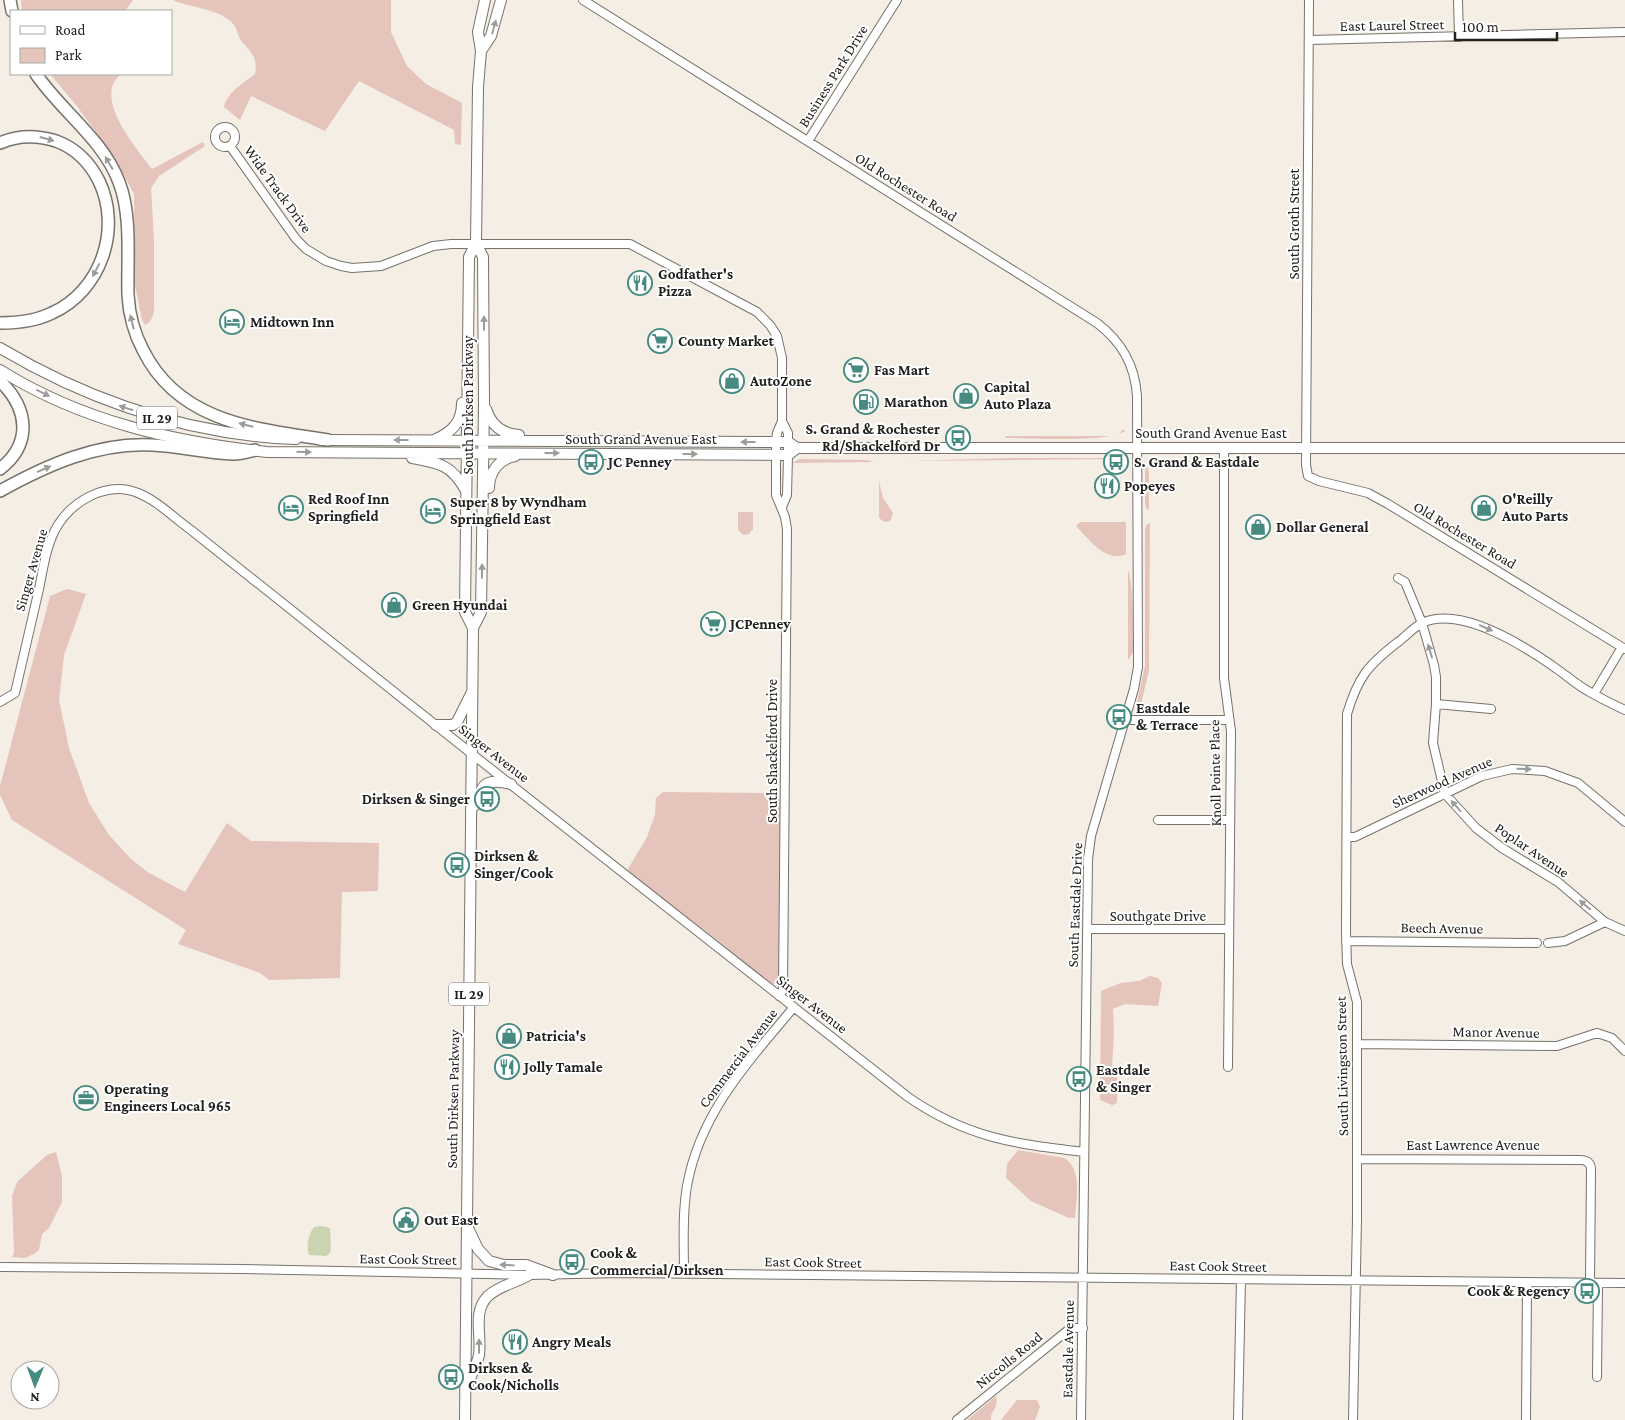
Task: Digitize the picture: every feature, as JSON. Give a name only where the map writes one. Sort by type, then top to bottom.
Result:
[{"type":"highway","points":[[37,75],[104,154],[119,183],[126,217],[130,313],[140,344],[153,368],[167,385],[183,399],[216,417],[278,432],[328,440]]},
{"type":"highway","points":[[0,143],[9,139],[39,136],[63,144],[76,152],[94,170],[105,196],[109,222],[106,248],[97,269],[82,292],[52,313],[37,319],[0,323]]},
{"type":"highway","points":[[0,381],[14,396],[22,415],[23,424],[21,440],[17,449],[12,458],[0,469]]},
{"type":"highway","points":[[0,491],[64,460],[122,445],[168,446],[235,454],[255,450]]},
{"type":"main road","name":"South Dirksen Parkway","points":[[465,1420],[471,809],[474,689],[473,628],[466,612],[467,381],[469,257],[476,243],[478,87],[481,51],[478,32],[485,0]]},
{"type":"main road","name":"South Dirksen Parkway","points":[[481,51],[491,36],[501,0]]},
{"type":"main road","name":"South Dirksen Parkway","points":[[473,628],[481,612],[484,453],[484,257],[476,243]]},
{"type":"main road","name":"IL 29","points":[[0,348],[38,370],[111,403],[156,418],[220,432],[249,437],[328,440],[483,440]]},
{"type":"main road","name":"IL 29","points":[[0,370],[73,407],[133,428],[192,442],[255,450],[384,453],[438,463],[450,469],[457,476],[467,493]]},
{"type":"main road","points":[[434,440],[452,430],[456,424],[462,412],[462,397],[467,381]]},
{"type":"main road","points":[[484,404],[494,425],[509,434],[562,435],[569,436],[578,441]]},
{"type":"main road","name":"South Grand Avenue East","points":[[483,440],[788,442]]},
{"type":"main road","points":[[788,442],[797,448],[788,455]]},
{"type":"main road","name":"South Grand Avenue East","points":[[797,448],[1625,448]]},
{"type":"main road","name":"South Grand Avenue East","points":[[384,453],[788,455]]},
{"type":"main road","points":[[483,517],[489,502],[490,478],[497,466],[510,457],[531,454]]},
{"type":"main road","points":[[436,725],[453,725],[457,722],[474,689]]},
{"type":"main road","points":[[471,809],[480,800],[480,793],[487,784],[496,781],[511,784]]},
{"type":"main road","points":[[467,1226],[478,1250],[489,1262],[504,1265],[526,1265],[554,1275]]},
{"type":"main road","points":[[465,1392],[479,1355],[479,1313],[482,1305],[495,1290],[530,1275]]},
{"type":"street","name":"Old Rochester Road","points":[[583,0],[1068,304],[1108,331],[1125,352],[1134,375],[1137,396],[1137,448]]},
{"type":"street","name":"Business Park Drive","points":[[808,141],[897,0]]},
{"type":"street","name":"South Groth Street","points":[[1307,448],[1309,0]]},
{"type":"street","points":[[1458,0],[1459,36]]},
{"type":"street","name":"East Laurel Street","points":[[1309,40],[1625,32]]},
{"type":"street","name":"Wide Track Drive","points":[[230,146],[296,239],[311,253],[330,263],[352,268],[366,268],[380,266],[432,246],[476,243]]},
{"type":"street","name":"South Shackelford Drive","points":[[476,243],[630,244],[757,312],[770,324],[777,336],[781,348],[783,369],[782,421],[777,433],[776,442],[776,495],[782,507],[786,523],[787,559],[785,920],[783,990],[779,996]]},
{"type":"street","name":"South Shackelford Drive","points":[[782,421],[788,433],[787,495],[782,507]]},
{"type":"street","name":"South Eastdale Drive","points":[[1083,1279],[1088,859],[1091,836],[1126,720],[1138,667],[1137,448]]},
{"type":"street","name":"Knoll Pointe Place","points":[[1224,448],[1224,678],[1229,720],[1230,820],[1228,1067]]},
{"type":"street","name":"Old Rochester Road","points":[[1307,448],[1307,472],[1313,479],[1368,493],[1624,648]]},
{"type":"street","name":"Singer Avenue","points":[[0,702],[15,693],[46,558],[56,529],[73,508],[88,497],[100,492],[119,489],[139,493],[160,506],[908,1098],[940,1117],[979,1134],[1005,1141],[1084,1152]]},
{"type":"street","name":"Poplar Avenue","points":[[1398,578],[1405,582],[1422,623],[1434,665],[1436,704],[1433,743],[1445,794],[1476,828],[1502,848],[1558,882],[1605,922],[1625,931]]},
{"type":"street","points":[[1422,623],[1437,619],[1476,623],[1515,643],[1594,694],[1625,710]]},
{"type":"street","name":"South Livingston Street","points":[[1353,1420],[1358,1002],[1347,964],[1346,941],[1347,714],[1357,685],[1370,666],[1422,623]]},
{"type":"street","points":[[1594,694],[1624,648]]},
{"type":"street","points":[[1436,704],[1491,709]]},
{"type":"street","points":[[1126,720],[1229,720]]},
{"type":"street","name":"Sherwood Avenue","points":[[1347,837],[1355,837],[1482,776],[1512,769],[1534,769],[1555,774],[1578,783],[1625,822]]},
{"type":"street","points":[[1158,820],[1230,820]]},
{"type":"street","points":[[1548,943],[1565,941],[1605,922]]},
{"type":"street","name":"Southgate Drive","points":[[1088,929],[1229,929]]},
{"type":"street","name":"Beech Avenue","points":[[1346,941],[1537,943]]},
{"type":"street","name":"Commercial Avenue","points":[[684,1274],[685,1204],[687,1186],[696,1148],[720,1101],[794,1007]]},
{"type":"street","name":"Manor Avenue","points":[[1357,1044],[1557,1046],[1598,1033],[1612,1038],[1625,1051]]},
{"type":"street","name":"East Lawrence Avenue","points":[[1356,1159],[1583,1160],[1589,1163],[1591,1170],[1594,1283]]},
{"type":"street","name":"East Cook Street","points":[[0,1266],[530,1275],[684,1274],[1355,1282],[1625,1283]]},
{"type":"street","name":"Eastdale Avenue","points":[[1081,1420],[1083,1279]]},
{"type":"street","points":[[1238,1420],[1241,1280]]},
{"type":"street","points":[[1526,1420],[1527,1282]]},
{"type":"street","points":[[1594,1283],[1597,1377]]},
{"type":"street","name":"Niccolls Road","points":[[957,1420],[1042,1349],[1067,1331],[1074,1328],[1083,1328]]},
{"type":"green space","points":[[21,0],[133,0],[126,10],[22,10]]},
{"type":"green space","points":[[173,0],[391,0],[391,32],[407,66],[426,84],[462,103],[461,145],[455,144],[454,130],[359,81],[325,131],[251,96],[240,120],[224,107],[232,92],[255,74],[256,64],[254,57],[241,41],[234,25],[222,15]]},
{"type":"green space","points":[[51,75],[120,75],[114,81],[112,87],[111,97],[114,108],[124,130],[152,169],[203,142],[205,146],[159,176],[151,188],[154,241],[154,311],[151,319],[145,325],[142,320],[135,285],[134,194],[115,158],[76,105]]},
{"type":"green space","points":[[1005,436],[1109,436],[1068,439],[1006,438]]},
{"type":"green space","points":[[1011,458],[1114,458],[1123,462],[1121,465],[1115,459],[910,461]]},
{"type":"green space","points":[[800,459],[868,460],[873,462],[792,463]]},
{"type":"green space","points":[[1147,465],[1149,473],[1149,510],[1146,508],[1145,503],[1145,470]]},
{"type":"green space","points":[[879,481],[883,498],[893,513],[891,520],[888,522],[883,521],[879,517]]},
{"type":"green space","points":[[738,512],[753,512],[753,529],[749,534],[743,535],[738,530]]},
{"type":"green space","points":[[1080,522],[1126,522],[1126,554],[1111,556],[1105,553],[1092,543],[1076,526]]},
{"type":"green space","points":[[1150,523],[1149,670],[1139,713],[1136,707],[1145,666],[1145,530],[1146,525]]},
{"type":"green space","points":[[1128,570],[1132,594],[1133,652],[1128,660]]},
{"type":"green space","points":[[67,589],[86,594],[64,655],[59,700],[69,748],[89,803],[109,835],[131,859],[149,873],[185,892],[227,823],[251,841],[379,843],[378,891],[342,892],[340,978],[269,980],[260,973],[178,944],[186,930],[12,820],[0,795],[0,786],[50,596]]},
{"type":"green space","points":[[663,792],[770,793],[777,795],[781,802],[779,978],[775,984],[770,984],[720,942],[629,872],[628,869],[647,837],[655,815],[656,798]]},
{"type":"green space","points":[[1150,976],[1158,978],[1162,983],[1158,1006],[1125,1004],[1113,1009],[1112,1066],[1118,1081],[1117,1103],[1112,1105],[1100,1100],[1101,991],[1121,983],[1139,981]]},
{"type":"green space","points":[[1018,1150],[1064,1158],[1070,1163],[1074,1169],[1077,1185],[1075,1218],[1069,1218],[1031,1201],[1006,1178],[1007,1164]]},
{"type":"green space","points":[[56,1152],[62,1176],[62,1202],[49,1228],[42,1234],[39,1250],[25,1258],[12,1257],[14,1253],[12,1196],[17,1182],[47,1155]]},
{"type":"green space","points":[[996,1396],[997,1401],[991,1420],[967,1420]]},
{"type":"green space","points":[[1017,1400],[1037,1400],[1040,1407],[1035,1420],[1001,1420]]},
{"type":"shaded area","points":[[321,1226],[330,1229],[330,1253],[326,1256],[309,1255],[310,1233],[314,1227]]},
{"type":"place","name":"Godfather's Pizza","points":[[640,283]]},
{"type":"place","name":"Midtown Inn","points":[[232,322]]},
{"type":"place","name":"County Market","points":[[660,341]]},
{"type":"place","name":"Fas Mart","points":[[856,370]]},
{"type":"place","name":"AutoZone","points":[[732,381]]},
{"type":"place","name":"Capital Auto Plaza","points":[[966,396]]},
{"type":"place","name":"Marathon","points":[[866,402]]},
{"type":"place","name":"S. Grand & Rochester Rd/Shackelford Dr","points":[[958,438]]},
{"type":"place","name":"JC Penney","points":[[591,462]]},
{"type":"place","name":"S. Grand & Eastdale","points":[[1116,462]]},
{"type":"place","name":"Popeyes","points":[[1107,486]]},
{"type":"place","name":"Red Roof Inn Springfield","points":[[291,508]]},
{"type":"place","name":"O'Reilly Auto Parts","points":[[1484,508]]},
{"type":"place","name":"Super 8 by Wyndham Springfield East","points":[[433,511]]},
{"type":"place","name":"Dollar General","points":[[1258,527]]},
{"type":"place","name":"Green Hyundai","points":[[394,605]]},
{"type":"place","name":"JCPenney","points":[[713,624]]},
{"type":"place","name":"Eastdale & Terrace","points":[[1119,717]]},
{"type":"place","name":"Dirksen & Singer","points":[[487,799]]},
{"type":"place","name":"Dirksen & Singer/Cook","points":[[457,865]]},
{"type":"place","name":"Patricia's","points":[[509,1036]]},
{"type":"place","name":"Jolly Tamale","points":[[507,1067]]},
{"type":"place","name":"Eastdale & Singer","points":[[1079,1079]]},
{"type":"place","name":"Operating Engineers Local 965","points":[[86,1098]]},
{"type":"place","name":"Out East","points":[[406,1220]]},
{"type":"place","name":"Cook & Commercial/Dirksen","points":[[572,1262]]},
{"type":"place","name":"Cook & Regency","points":[[1587,1291]]},
{"type":"place","name":"Angry Meals","points":[[515,1342]]},
{"type":"place","name":"Dirksen & Cook/Nicholls","points":[[451,1377]]}]
